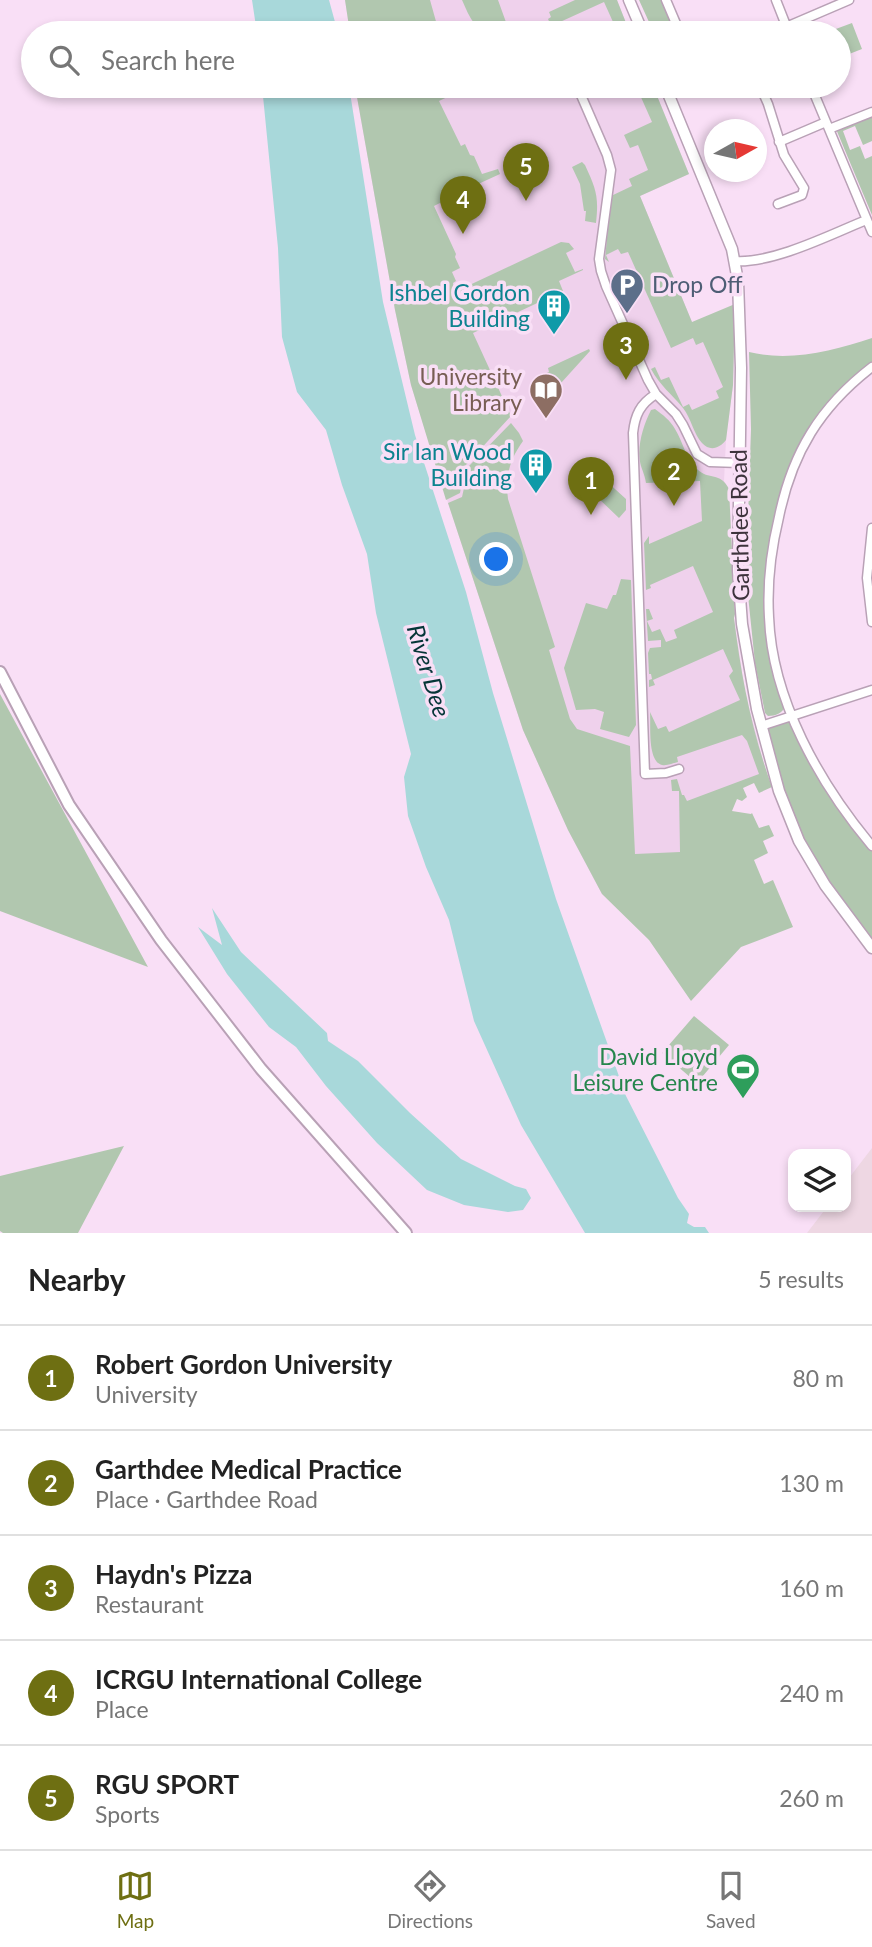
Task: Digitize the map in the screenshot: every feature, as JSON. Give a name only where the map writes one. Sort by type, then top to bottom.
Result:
[{"type":"main road","points":[[0,671],[69,805],[161,940],[261,1069],[406,1233]]},
{"type":"street","points":[[629,0],[638,21]]},
{"type":"street","points":[[666,0],[675,21]]},
{"type":"street","points":[[776,0],[784,21]]},
{"type":"street","points":[[806,21],[849,0]]},
{"type":"street","points":[[581,98],[611,170],[600,254],[601,271],[611,298],[656,394],[676,414],[697,454],[710,462],[739,463]]},
{"type":"street","name":"Garthdee Road","points":[[669,98],[732,248],[738,281],[741,322],[738,569],[748,663],[761,726],[779,791],[799,841],[825,885],[872,948]]},
{"type":"street","points":[[765,98],[784,155],[804,188],[802,195],[778,204]]},
{"type":"street","points":[[816,98],[872,232]]},
{"type":"street","points":[[779,142],[872,112]]},
{"type":"street","points":[[734,261],[743,262],[779,255],[866,220]]},
{"type":"street","points":[[872,368],[843,391],[808,436],[790,472],[773,541],[769,616],[774,653],[792,716],[836,799],[872,846]]},
{"type":"street","points":[[656,394],[640,407],[633,433],[645,774],[679,769]]},
{"type":"street","points":[[872,528],[867,578],[872,622]]},
{"type":"street","points":[[761,726],[872,690]]},
{"type":"shaded area","points":[[345,0],[617,0],[625,21],[348,21]]},
{"type":"shaded area","points":[[345,0],[430,0],[436,21],[348,21]]},
{"type":"shaded area","points":[[462,0],[498,0],[506,21],[472,21]]},
{"type":"shaded area","points":[[575,0],[617,0],[625,21],[613,21],[604,2],[562,21],[549,21],[551,17],[549,12]]},
{"type":"shaded area","points":[[639,0],[663,0],[671,21],[649,21]]},
{"type":"shaded area","points":[[851,23],[862,49],[851,53]]},
{"type":"shaded area","points":[[357,98],[658,98],[689,174],[640,196],[692,322],[735,341],[724,481],[729,489],[734,618],[745,692],[767,775],[689,804],[696,859],[602,894],[568,830],[523,730],[411,385]]},
{"type":"shaded area","points":[[357,98],[445,98],[439,101],[461,146],[465,144],[470,155],[474,156],[482,174],[498,169],[500,174],[434,206],[460,268],[452,272],[456,281],[453,283],[454,290],[561,242],[569,243],[574,249],[566,253],[575,272],[583,269],[559,281],[563,291],[473,333],[511,416],[465,466],[460,493],[446,500],[411,385]]},
{"type":"shaded area","points":[[641,98],[658,98],[689,174],[640,196],[692,322],[735,304],[733,385],[726,440],[715,448],[705,446],[699,440],[686,412],[651,369],[655,367],[661,380],[669,377],[683,407],[689,404],[692,410],[719,398],[716,391],[723,387],[703,342],[696,345],[693,338],[671,348],[628,252],[621,254],[618,249],[606,255],[609,262],[605,259],[611,196],[632,186],[629,179],[648,170],[638,145],[630,148],[624,135],[652,122]]},
{"type":"shaded area","points":[[872,114],[872,141],[863,145],[855,126],[843,131],[850,150],[860,146],[865,159],[872,156],[872,215],[836,129]]},
{"type":"shaded area","points":[[582,162],[596,193],[596,223],[585,221],[586,211],[580,184],[572,167]]},
{"type":"shaded area","points":[[872,338],[872,364],[847,382],[809,428],[796,454],[776,511],[767,570],[765,618],[770,653],[785,707],[778,714],[768,716],[765,713],[755,663],[746,576],[751,429],[749,352],[780,356],[811,354]]},
{"type":"shaded area","points":[[589,349],[561,383],[542,379],[542,375],[549,372],[548,368]]},
{"type":"shaded area","points":[[655,409],[673,426],[693,465],[701,473],[722,480],[729,489],[737,640],[753,725],[772,787],[759,793],[754,783],[743,788],[747,797],[742,801],[737,799],[732,811],[752,813],[759,828],[769,825],[774,836],[763,841],[768,853],[754,860],[764,884],[773,880],[793,927],[741,947],[691,1001],[649,940],[602,894],[568,830],[523,730],[448,503],[462,497],[469,466],[511,423],[523,441],[509,468],[508,499],[555,647],[549,650],[570,719],[577,729],[630,746],[635,854],[680,852],[679,791],[672,791],[671,780],[677,779],[687,801],[759,774],[747,741],[742,735],[677,757],[678,762],[666,765],[657,762],[652,750],[650,712],[658,729],[666,726],[669,732],[740,700],[729,676],[733,671],[723,649],[653,680],[655,685],[649,687],[649,680],[652,679],[649,674],[648,653],[650,648],[661,647],[661,640],[648,641],[646,609],[649,609],[653,619],[647,621],[652,632],[660,629],[666,642],[677,638],[674,630],[713,612],[693,566],[650,585],[651,588],[646,590],[644,543],[649,536],[649,544],[702,521],[700,481],[646,483],[640,459],[640,445],[648,416],[651,410]]},
{"type":"shaded area","points":[[584,461],[626,499],[626,510],[619,518],[573,474]]},
{"type":"shaded area","points":[[621,579],[631,580],[636,725],[629,737],[600,729],[604,712],[595,709],[576,710],[564,668],[586,603],[607,609],[613,595],[616,595]]},
{"type":"shaded area","points":[[0,694],[148,967],[0,911]]},
{"type":"shaded area","points":[[792,716],[815,763],[872,846],[872,948],[799,841],[761,726]]},
{"type":"shaded area","points":[[694,1016],[729,1045],[697,1083],[662,1053]]},
{"type":"shaded area","points":[[124,1146],[78,1233],[0,1231],[0,1176]]},
{"type":"shaded area","points":[[872,1148],[872,1233],[807,1233],[823,1212],[851,1212],[851,1175]]},
{"type":"water","points":[[252,0],[329,0],[335,21],[255,21]]},
{"type":"water","name":"River Dee","points":[[263,98],[351,98],[383,302],[415,435],[466,592],[493,693],[556,899],[626,1096],[678,1198],[689,1214],[687,1223],[694,1227],[705,1227],[709,1233],[585,1233],[521,1125],[474,1021],[449,920],[408,816],[404,777],[411,754],[376,613],[367,554],[326,430],[297,392],[282,337],[278,248]]},
{"type":"water","points":[[212,908],[241,952],[327,1033],[328,1041],[358,1061],[461,1159],[526,1189],[531,1198],[523,1210],[508,1212],[464,1205],[427,1190],[377,1143],[326,1086],[296,1047],[269,1027],[227,974],[198,927],[222,945]]},
{"type":"place","name":"RGU SPORT","points":[[526,201]]},
{"type":"place","name":"ICRGU International College","points":[[463,234]]},
{"type":"place","name":"Drop Off","points":[[627,315]]},
{"type":"place","name":"Ishbel Gordon Building","points":[[554,336]]},
{"type":"place","name":"Haydn's Pizza","points":[[626,380]]},
{"type":"place","name":"University Library","points":[[546,420]]},
{"type":"place","name":"Sir Ian Wood Building","points":[[536,495]]},
{"type":"place","name":"Garthdee Medical Practice","points":[[674,506]]},
{"type":"place","name":"Robert Gordon University","points":[[591,515]]},
{"type":"place","name":"David Lloyd Leisure Centre","points":[[743,1100]]}]
